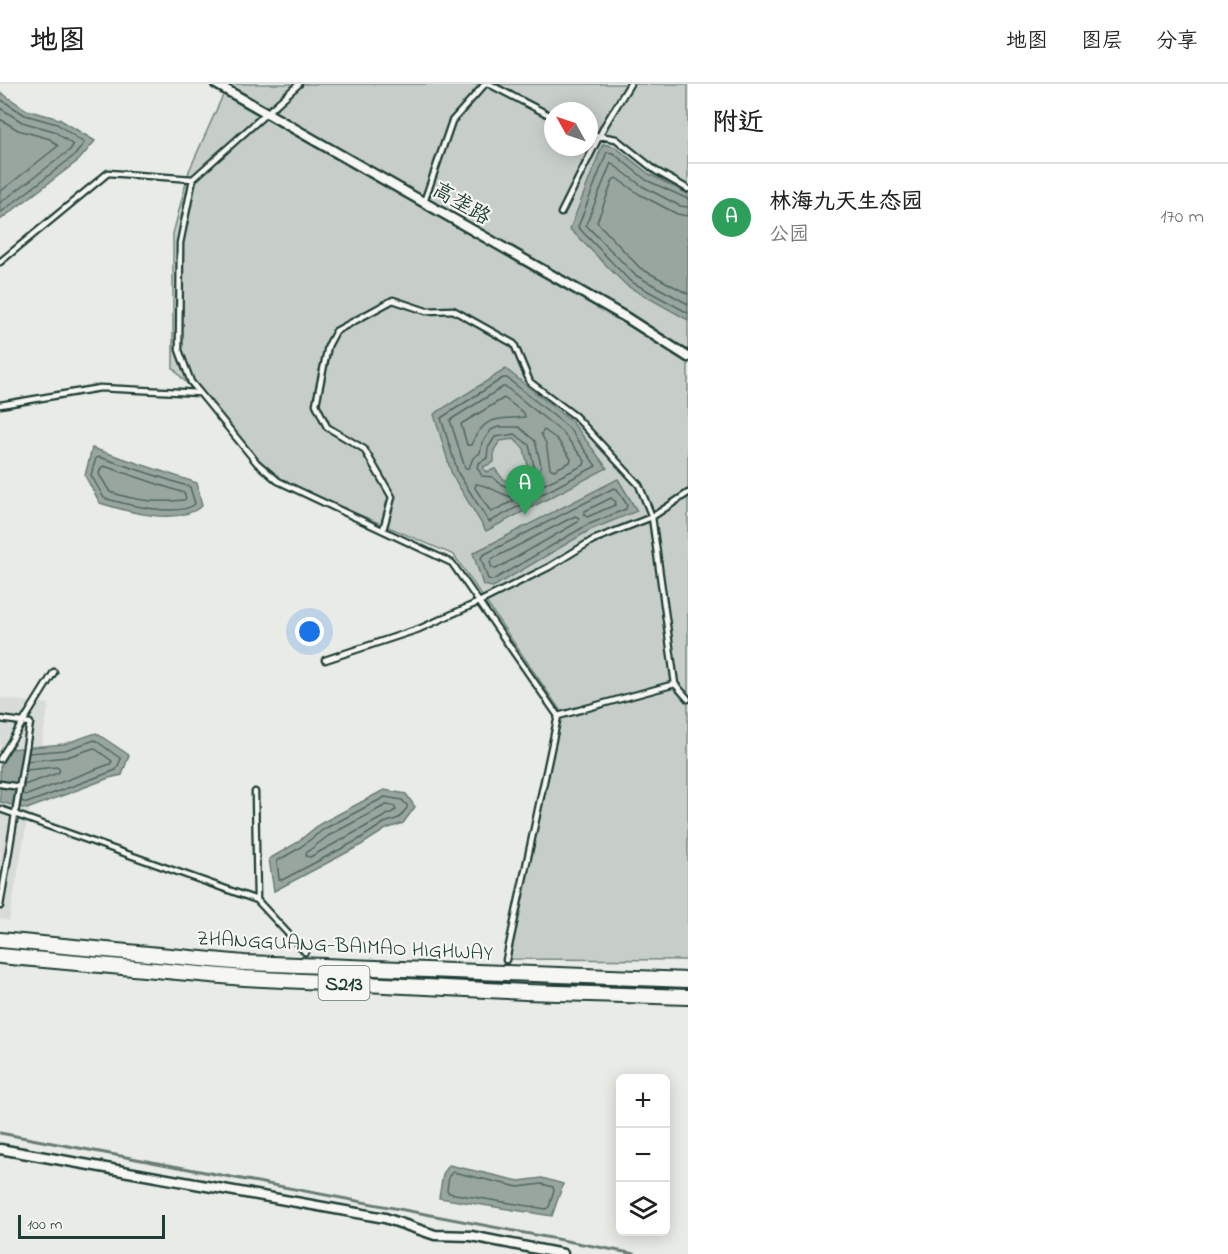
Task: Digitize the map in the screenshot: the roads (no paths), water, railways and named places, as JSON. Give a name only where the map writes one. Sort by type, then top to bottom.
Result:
[{"type":"highway","name":"ZHANGGUANG-BAIMAO HIGHWAY","points":[[0,940],[243,963],[688,980]]},
{"type":"highway","name":"ZHANGGUANG-BAIMAO HIGHWAY","points":[[0,956],[244,978],[525,992],[688,997]]},
{"type":"street","name":"高垄路","points":[[216,84],[627,318],[688,357]]},
{"type":"street","points":[[0,1149],[385,1218],[435,1235],[471,1236],[563,1254]]},
{"type":"lane","points":[[299,84],[193,179],[180,243],[179,350],[191,382],[257,464],[278,481],[452,563],[558,716],[506,960]]},
{"type":"lane","points":[[424,202],[452,121],[487,84],[544,112]]},
{"type":"lane","points":[[561,213],[599,136],[630,84]]},
{"type":"lane","points":[[599,136],[616,139],[656,171],[688,189]]},
{"type":"lane","points":[[0,262],[108,173],[193,179]]},
{"type":"lane","points":[[383,530],[392,497],[364,449],[327,427],[316,404],[328,346],[336,331],[393,300],[426,311],[453,310],[514,344],[530,381],[575,416],[639,485],[652,517],[675,684],[688,699]]},
{"type":"lane","points":[[0,405],[100,388],[200,393]]},
{"type":"lane","points":[[325,660],[419,629],[479,602],[549,567],[593,540],[652,517],[688,493]]},
{"type":"lane","points":[[0,759],[54,672]]},
{"type":"lane","points":[[558,716],[675,684]]},
{"type":"lane","points":[[0,719],[30,723],[0,905]]},
{"type":"lane","points":[[0,784],[20,787]]},
{"type":"lane","points":[[255,792],[257,900]]},
{"type":"lane","points":[[0,809],[257,900],[305,952]]},
{"type":"water","points":[[0,92],[27,110],[59,119],[95,141],[79,160],[0,220]]},
{"type":"water","points":[[603,144],[615,147],[649,174],[688,194],[688,320],[627,286],[570,229]]},
{"type":"water","points":[[506,369],[573,423],[607,468],[486,531],[452,475],[434,414]],"holes":[[[514,439],[524,449],[528,466],[512,484],[502,478],[495,469],[486,472],[483,467],[494,462],[494,450],[500,441]]]},
{"type":"water","points":[[92,448],[197,483],[202,506],[192,512],[166,516],[138,513],[100,503],[85,476]]},
{"type":"water","points":[[618,479],[637,511],[590,530],[493,587],[483,585],[473,553]]},
{"type":"water","points":[[96,733],[129,755],[122,775],[27,809],[0,802],[0,767],[11,749],[64,744]]},
{"type":"water","points":[[384,790],[406,794],[415,807],[403,823],[386,829],[361,845],[274,891],[269,859],[295,844],[320,824]]},
{"type":"water","points":[[449,1165],[519,1181],[542,1178],[563,1184],[552,1216],[439,1198],[443,1174]]},
{"type":"waterway","points":[[0,1133],[635,1254]]},
{"type":"place","name":"林海九天生态园","points":[[525,515]]}]
